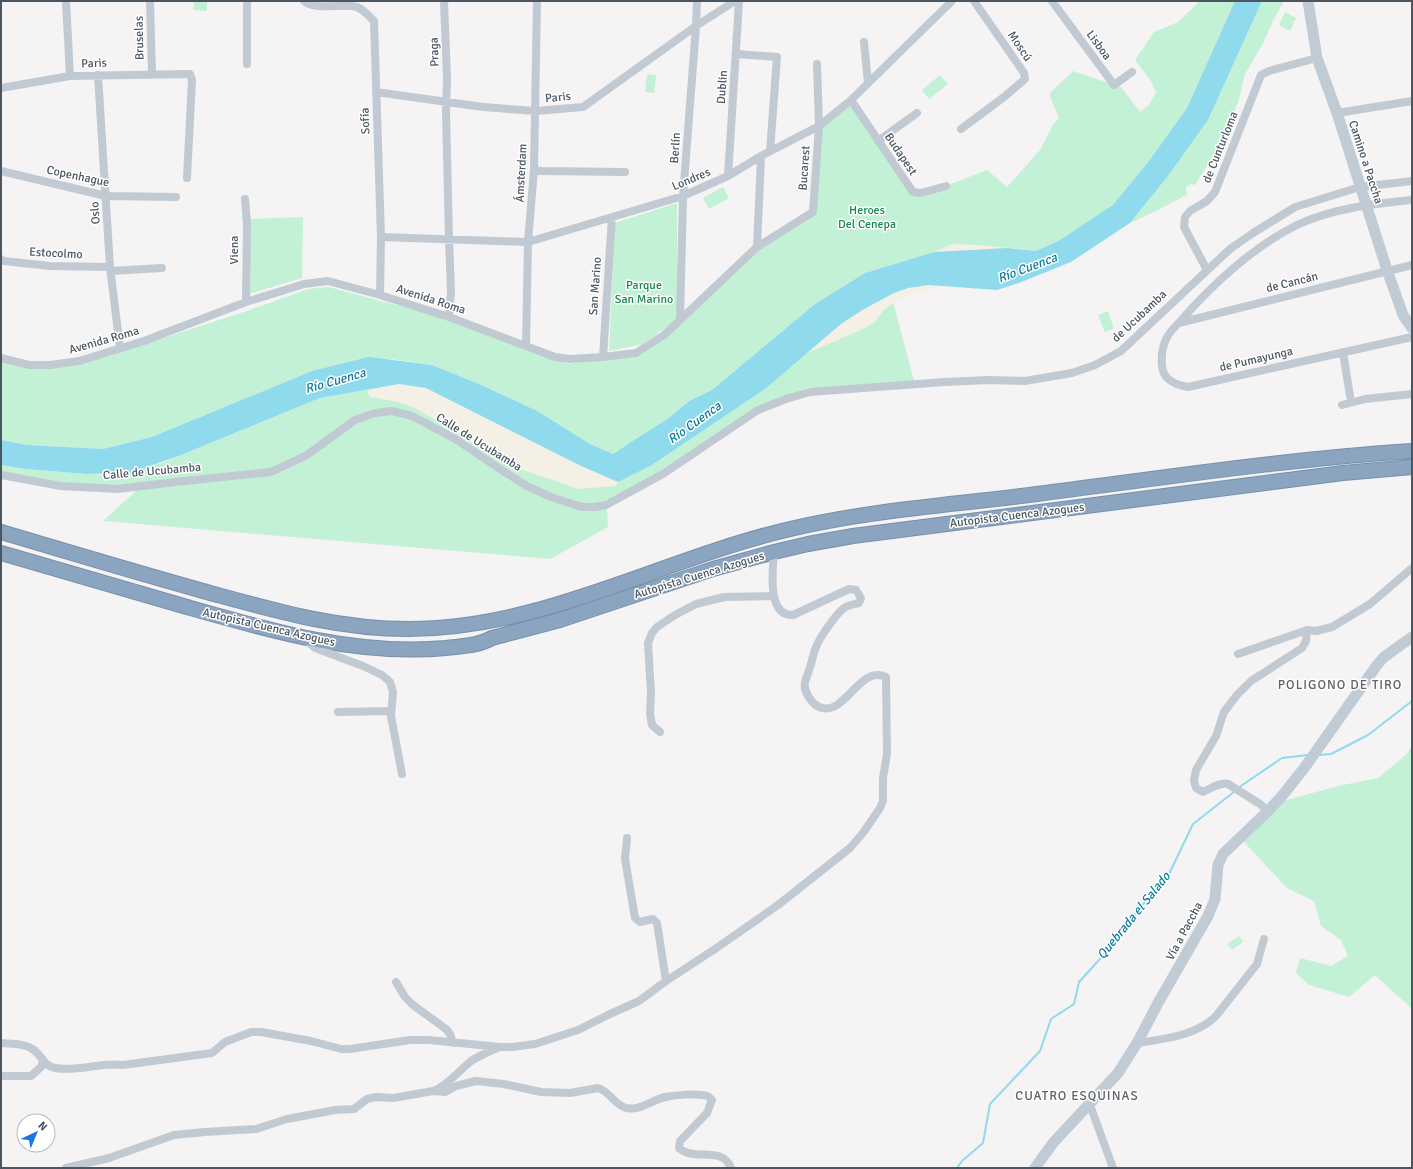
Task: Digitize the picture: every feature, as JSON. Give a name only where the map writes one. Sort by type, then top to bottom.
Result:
[{"type":"highway","name":"Autopista Cuenca Azogues","points":[[1,532],[252,605],[307,618],[372,628],[432,628],[481,622],[533,611],[607,588],[742,541],[794,528],[841,519],[913,508],[1022,496],[1324,458],[1412,451]]},
{"type":"highway","name":"Autopista Cuenca Azogues","points":[[1,553],[220,617],[303,638],[345,645],[397,649],[442,648],[483,643],[492,638],[570,617],[704,571],[774,552],[831,540],[1343,473],[1412,467]]},
{"type":"main road","name":"Camino a Paccha","points":[[1308,1],[1317,58],[1337,113],[1387,270],[1403,314],[1412,328]]},
{"type":"main road","name":"Vía a Paccha","points":[[1035,1168],[1053,1144],[1118,1073],[1137,1043],[1208,916],[1215,899],[1218,865],[1223,854],[1282,796],[1377,665],[1384,657],[1412,637]]},
{"type":"street","points":[[66,1],[70,76]]},
{"type":"street","name":"Bruselas","points":[[150,1],[152,75]]},
{"type":"street","points":[[247,1],[247,64]]},
{"type":"street","name":"Praga","points":[[444,1],[451,292],[449,317]]},
{"type":"street","name":"Ámsterdam","points":[[526,346],[528,242],[534,170],[536,111],[537,1]]},
{"type":"street","name":"Berlín","points":[[680,320],[683,196],[697,1]]},
{"type":"street","name":"Paris","points":[[376,92],[446,103],[536,111],[583,106],[696,26],[735,1]]},
{"type":"street","name":"Dublin","points":[[728,176],[737,54],[739,1]]},
{"type":"street","name":"Londres","points":[[381,237],[528,242],[683,196],[728,176],[770,151],[819,126],[851,100],[952,1]]},
{"type":"street","name":"Moscú","points":[[961,129],[1004,97],[1024,79],[1025,76],[974,1]]},
{"type":"street","name":"Lisboa","points":[[1052,1],[1114,85],[1132,72]]},
{"type":"street","name":"Sofía","points":[[305,2],[311,6],[348,6],[357,8],[368,14],[374,21],[381,237],[380,295]]},
{"type":"street","points":[[864,42],[868,83]]},
{"type":"street","points":[[737,54],[777,57],[770,151]]},
{"type":"street","name":"de Cunturloma","points":[[1207,270],[1184,227],[1185,217],[1190,211],[1207,201],[1215,192],[1261,76],[1269,71],[1317,58]]},
{"type":"street","name":"Bucarest","points":[[813,212],[819,126],[817,64]]},
{"type":"street","name":"Paris","points":[[1,88],[70,76],[188,74],[191,76],[192,80],[187,178]]},
{"type":"street","name":"Oslo","points":[[98,75],[111,269],[120,348]]},
{"type":"street","name":"Budapest","points":[[851,100],[913,192],[921,193],[946,186]]},
{"type":"street","points":[[1337,113],[1412,101]]},
{"type":"street","points":[[878,141],[917,113]]},
{"type":"street","points":[[756,247],[761,156]]},
{"type":"street","points":[[534,170],[625,172]]},
{"type":"street","name":"Copenhague","points":[[1,171],[106,196],[176,197]]},
{"type":"street","name":"de Ucubamba","points":[[810,392],[967,381],[1025,381],[1072,373],[1095,365],[1121,350],[1230,249],[1295,207],[1360,187],[1412,181]]},
{"type":"street","name":"Viena","points":[[245,199],[247,224],[246,302]]},
{"type":"street","name":"de Pumayunga","points":[[1412,200],[1366,205],[1341,210],[1297,225],[1267,243],[1235,266],[1196,303],[1168,334],[1164,346],[1162,370],[1169,380],[1177,386],[1188,387],[1412,337]]},
{"type":"street","name":"Avenida Roma","points":[[1,358],[29,366],[79,361],[144,341],[246,302],[304,284],[328,281],[380,295],[449,317],[555,357],[569,359],[636,353],[664,335],[756,247],[813,212]]},
{"type":"street","name":"San Marino","points":[[603,357],[612,217]]},
{"type":"street","name":"Estocolmo","points":[[1,259],[4,261],[50,266],[111,269],[162,268]]},
{"type":"street","name":"de Cancán","points":[[1178,324],[1387,270],[1412,265]]},
{"type":"street","points":[[1343,352],[1350,396]]},
{"type":"street","name":"Calle de Ucubamba","points":[[1,475],[61,486],[118,489],[271,472],[307,455],[355,420],[375,413],[392,411],[412,416],[457,440],[503,472],[527,486],[551,497],[582,507],[595,507],[606,505],[663,474],[758,410],[786,398],[810,392]]},
{"type":"street","points":[[1342,405],[1366,399],[1412,394]]},
{"type":"street","points":[[1,1043],[28,1046],[34,1050],[43,1061],[53,1068],[73,1069],[101,1066],[112,1063],[123,1064],[212,1053],[225,1042],[251,1032],[261,1032],[311,1041],[341,1049],[410,1040],[429,1040],[512,1047],[535,1044],[578,1030],[639,1001],[778,905],[850,848],[880,808],[883,801],[887,754],[886,677],[880,675],[872,676],[853,690],[838,705],[828,709],[819,707],[810,700],[806,691],[805,682],[816,646],[824,632],[845,607],[859,603],[861,598],[856,590],[849,589],[793,615],[784,613],[777,606],[774,596],[772,583],[774,552]]},
{"type":"street","points":[[1238,654],[1307,630],[1316,631],[1332,627],[1370,604],[1412,568]]},
{"type":"street","points":[[660,732],[652,725],[650,714],[651,694],[648,643],[652,633],[657,627],[675,614],[696,604],[724,597],[774,596]]},
{"type":"street","points":[[1268,811],[1260,804],[1225,783],[1214,786],[1203,792],[1198,790],[1195,784],[1196,770],[1216,736],[1224,712],[1237,695],[1251,681],[1302,648],[1306,641],[1307,630]]},
{"type":"street","points":[[303,638],[315,648],[327,654],[364,666],[382,675],[390,682],[393,692],[391,716],[402,774]]},
{"type":"street","points":[[338,712],[391,711]]},
{"type":"street","points":[[627,838],[624,859],[635,918],[640,922],[653,919],[656,923],[666,981]]},
{"type":"street","points":[[1137,1043],[1170,1038],[1208,1024],[1220,1011],[1256,964],[1264,939]]},
{"type":"street","points":[[396,982],[405,997],[413,1006],[446,1029],[450,1034],[453,1043]]},
{"type":"street","points":[[66,1168],[110,1158],[174,1135],[256,1129],[287,1119],[336,1110],[354,1109],[367,1098],[393,1098],[433,1091],[441,1088],[471,1062],[487,1052],[500,1047]]},
{"type":"street","points":[[1,1076],[31,1076],[41,1067],[43,1061]]},
{"type":"street","points":[[433,1091],[445,1092],[456,1086],[476,1081],[504,1084],[541,1092],[570,1093],[598,1088],[603,1089],[625,1108],[638,1108],[665,1097],[708,1096],[712,1100],[707,1113],[680,1141],[679,1148],[688,1153],[718,1155],[724,1158],[729,1163],[731,1168]]},
{"type":"street","points":[[1090,1105],[1113,1168]]},
{"type":"green space","points":[[194,1],[207,1],[207,11],[193,10]]},
{"type":"green space","name":"Heroes Del Cenepa","points":[[1200,1],[1235,1],[1187,108],[1149,161],[1114,205],[1060,240],[1036,251],[934,252],[865,273],[815,304],[712,390],[689,401],[670,417],[613,454],[590,444],[479,384],[432,365],[391,359],[312,371],[152,437],[103,449],[27,445],[1,440],[1,362],[28,369],[154,341],[247,311],[308,289],[329,287],[380,301],[449,317],[555,360],[569,364],[603,357],[636,353],[664,335],[759,249],[815,215],[821,128],[851,104],[913,192],[946,186],[987,170],[1007,187],[1040,150],[1053,125],[1059,118],[1049,94],[1073,71],[1121,87],[1140,112],[1148,106],[1156,93],[1151,81],[1135,60],[1154,32],[1178,22]]},
{"type":"green space","points":[[1262,1],[1284,1],[1262,45],[1245,74],[1239,99],[1231,120],[1210,161],[1195,185],[1191,184],[1186,187],[1188,194],[1130,223],[1168,176],[1208,120]]},
{"type":"green space","points":[[1285,12],[1296,18],[1290,31],[1279,25]]},
{"type":"green space","points":[[647,74],[656,75],[654,93],[645,92]]},
{"type":"green space","points":[[940,75],[948,84],[929,99],[922,90]]},
{"type":"green space","points":[[723,187],[729,198],[709,209],[703,198]]},
{"type":"green space","name":"Parque San Marino","points":[[677,203],[677,319],[643,344],[609,351],[615,223]]},
{"type":"green space","points":[[303,217],[302,278],[249,294],[250,219]]},
{"type":"green space","points":[[889,286],[914,381],[810,392],[758,410],[663,474],[595,507],[551,497],[457,440],[392,411],[355,420],[307,455],[271,472],[118,489],[1,475],[1,465],[26,469],[109,475],[161,463],[320,398],[371,389],[426,388],[579,465],[618,482],[652,465],[765,389],[791,365]]},
{"type":"green space","points":[[1108,311],[1114,329],[1105,332],[1098,315]]},
{"type":"green space","points":[[392,413],[411,419],[456,443],[551,499],[607,508],[608,527],[550,559],[103,521],[137,490],[271,474],[356,423],[377,415]]},
{"type":"green space","points":[[1412,745],[1412,1009],[1375,975],[1349,997],[1309,985],[1296,973],[1300,958],[1331,966],[1348,956],[1341,940],[1321,926],[1314,901],[1287,888],[1244,842],[1283,801],[1338,786],[1378,778],[1406,755]]},
{"type":"green space","points":[[1239,936],[1243,942],[1232,950],[1227,944]]},
{"type":"sand","points":[[952,244],[980,245],[1036,251],[934,252]]},
{"type":"sand","points":[[1004,276],[1019,283],[997,290],[939,286],[897,300],[884,310],[874,323],[807,353],[810,346],[882,288]]},
{"type":"sand","points":[[399,384],[426,388],[579,465],[619,482],[615,486],[579,489],[517,468],[415,408],[399,402],[371,397],[368,394],[367,390]]},
{"type":"water","name":"Río Cuenca","points":[[1235,1],[1262,1],[1208,120],[1168,176],[1130,223],[1071,262],[1019,283],[997,290],[929,285],[908,288],[894,293],[864,309],[841,324],[765,389],[652,465],[618,482],[579,465],[426,388],[399,384],[320,398],[181,455],[130,473],[87,474],[26,469],[1,465],[1,440],[27,445],[103,449],[152,437],[312,371],[369,357],[432,365],[479,384],[537,411],[590,444],[613,454],[670,417],[689,401],[712,390],[815,304],[865,273],[934,252],[1007,248],[1036,251],[1060,240],[1113,205],[1149,161],[1187,108]]},
{"type":"waterway","name":"Quebrada el Salado","points":[[1319,755],[1331,754],[1368,735],[1412,701]]},
{"type":"waterway","name":"Quebrada el Salado","points":[[1238,788],[1282,758],[1308,755]]},
{"type":"waterway","name":"Quebrada el Salado","points":[[957,1168],[962,1161],[983,1143],[990,1104],[1040,1051],[1051,1019],[1074,1004],[1079,982],[1099,960],[1169,874],[1193,824],[1235,791]]},
{"type":"district","name":"POLIGONO DE TIRO","points":[[1340,684]]},
{"type":"district","name":"CUATRO ESQUINAS","points":[[1077,1095]]}]
